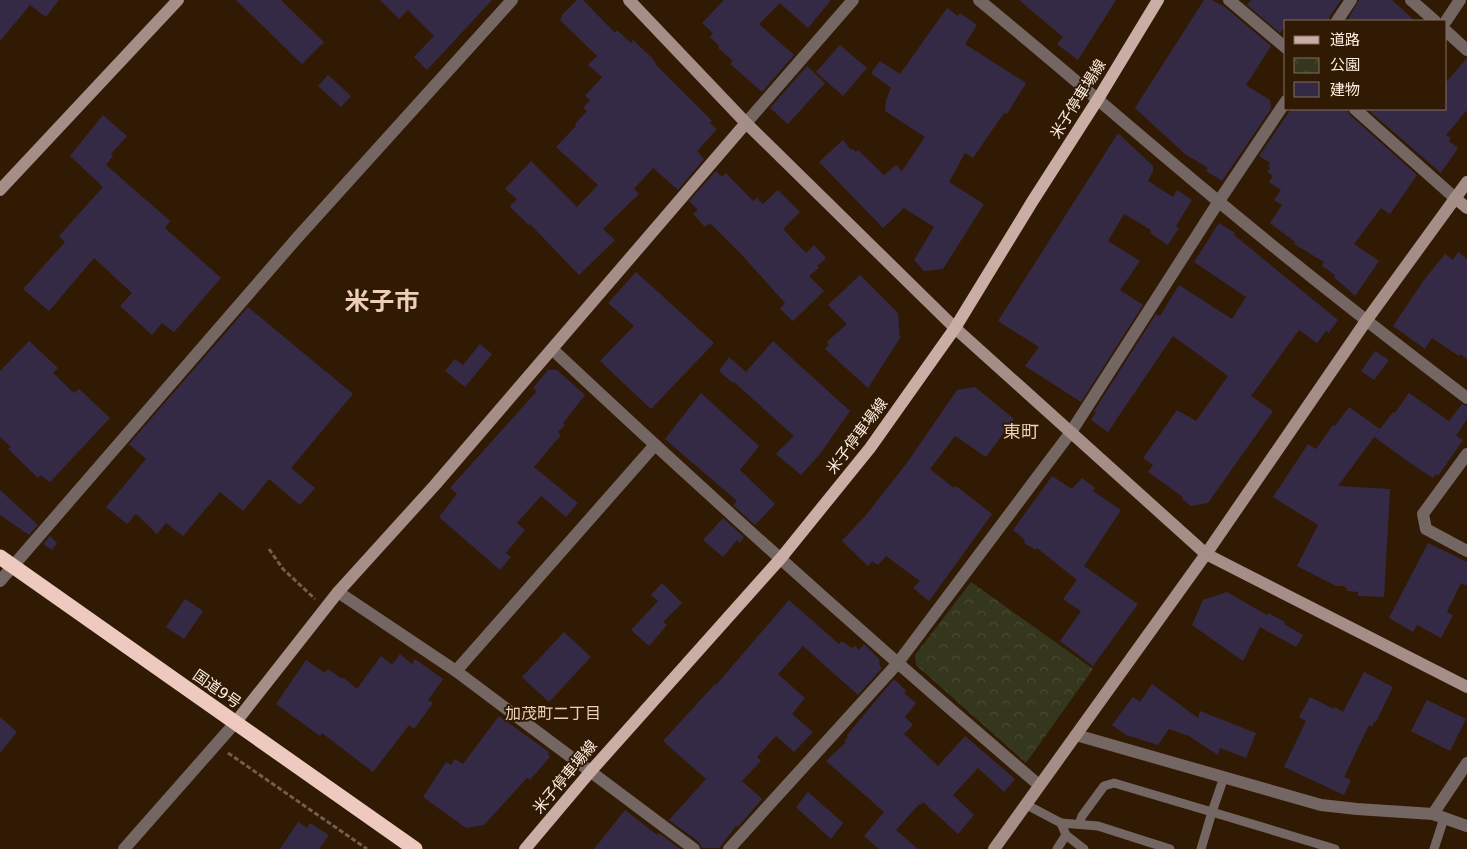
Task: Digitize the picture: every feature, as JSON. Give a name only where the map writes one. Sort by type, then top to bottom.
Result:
[{"type":"highway","name":"国道9号","points":[[0,557],[415,849]]},
{"type":"main road","name":"米子停車場線","points":[[525,849],[590,772],[781,558],[870,448],[955,328],[1158,0]]},
{"type":"street","points":[[0,190],[178,0]]},
{"type":"street","points":[[0,581],[297,238],[512,0]]},
{"type":"street","points":[[629,0],[746,122],[955,328],[1206,554],[1467,687]]},
{"type":"street","points":[[124,849],[235,723],[338,592],[435,485],[853,0]]},
{"type":"street","points":[[978,0],[1218,201],[1366,321],[1467,398]]},
{"type":"street","points":[[1229,0],[1284,46]]},
{"type":"street","points":[[1338,20],[1351,0]]},
{"type":"street","points":[[1411,0],[1434,20]]},
{"type":"street","points":[[1447,20],[1460,0]]},
{"type":"street","points":[[1447,32],[1467,50]]},
{"type":"street","points":[[729,849],[897,664],[1071,432],[1218,201],[1284,104]]},
{"type":"street","points":[[1356,110],[1467,208]]},
{"type":"street","points":[[994,849],[1206,554],[1366,321],[1467,182]]},
{"type":"street","points":[[552,349],[654,446],[897,664],[1039,785]]},
{"type":"street","points":[[456,671],[654,446]]},
{"type":"street","points":[[1467,454],[1423,514],[1426,529],[1467,551]]},
{"type":"street","points":[[338,592],[456,671],[694,849]]},
{"type":"street","points":[[1076,735],[1320,805],[1438,816],[1467,826]]},
{"type":"street","points":[[1438,816],[1467,763]]},
{"type":"lane","points":[[1201,849],[1224,777]]},
{"type":"lane","points":[[1079,824],[1082,816],[1104,786],[1114,783],[1335,849]]},
{"type":"lane","points":[[1025,804],[1061,823],[1098,826],[1170,849]]},
{"type":"lane","points":[[1434,849],[1438,816]]},
{"type":"lane","points":[[1061,823],[1066,835],[1084,849]]},
{"type":"lane","points":[[1057,849],[1066,835]]},
{"type":"path","points":[[269,549],[283,569],[315,600]]},
{"type":"path","points":[[216,745],[367,849]]},
{"type":"green space","points":[[971,582],[1093,669],[1026,763],[916,665],[915,655]]},
{"type":"building","points":[[0,0],[59,0],[46,17],[30,5],[0,41]]},
{"type":"building","points":[[236,0],[281,0],[324,42],[302,64]]},
{"type":"building","points":[[380,0],[492,0],[427,70],[414,57],[434,36],[408,10],[399,19]]},
{"type":"building","points":[[577,0],[583,0],[615,33],[617,30],[631,43],[633,40],[712,121],[710,123],[717,129],[697,151],[704,159],[678,190],[653,168],[634,189],[639,194],[603,229],[615,240],[579,275],[530,224],[513,210],[510,206],[517,199],[505,189],[531,161],[577,207],[598,185],[556,147],[587,111],[583,108],[590,100],[585,96],[602,77],[588,65],[597,56],[560,20],[561,16]]},
{"type":"building","points":[[724,0],[831,0],[808,28],[780,3],[759,24],[794,55],[762,92],[730,64],[733,61],[718,48],[719,46],[710,37],[713,33],[702,23]]},
{"type":"building","points":[[1019,0],[1116,0],[1078,60],[1057,44],[1063,37]]},
{"type":"building","points":[[1204,0],[1212,0],[1225,7],[1271,46],[1246,85],[1270,100],[1271,109],[1222,181],[1206,171],[1208,168],[1185,154],[1135,108]]},
{"type":"building","points":[[1251,0],[1341,0],[1329,20],[1284,20],[1284,27],[1280,33],[1247,5]]},
{"type":"building","points":[[1359,0],[1392,0],[1414,20],[1348,20]]},
{"type":"building","points":[[947,8],[958,16],[960,13],[977,25],[965,44],[1026,83],[1007,114],[1004,113],[973,158],[965,153],[949,182],[984,204],[943,269],[924,271],[914,260],[934,227],[904,208],[883,228],[819,162],[843,140],[851,150],[853,149],[856,152],[858,150],[884,175],[896,165],[902,171],[925,137],[885,111],[886,100],[891,88],[871,73],[880,61],[900,74]]},
{"type":"building","points":[[840,45],[867,68],[843,96],[816,72]]},
{"type":"building","points":[[1467,58],[1467,110],[1446,135],[1451,138],[1449,141],[1458,148],[1441,173],[1368,110],[1447,110],[1447,81]]},
{"type":"building","points":[[807,66],[825,83],[788,124],[770,108]]},
{"type":"building","points":[[328,75],[351,96],[341,107],[318,86]]},
{"type":"building","points":[[1290,110],[1348,110],[1350,115],[1417,175],[1390,214],[1381,208],[1354,244],[1379,261],[1355,296],[1334,277],[1335,275],[1322,266],[1324,262],[1294,244],[1295,242],[1270,223],[1282,205],[1274,200],[1281,190],[1269,182],[1273,176],[1267,172],[1270,168],[1268,166],[1270,163],[1259,156]]},
{"type":"building","points":[[103,115],[127,136],[111,154],[113,156],[106,165],[170,221],[165,228],[221,278],[174,332],[162,323],[152,335],[120,306],[132,293],[94,258],[49,311],[23,289],[65,242],[59,236],[103,187],[70,156]]},
{"type":"building","points":[[1118,133],[1153,166],[1153,171],[1148,181],[1173,197],[1177,190],[1192,200],[1176,226],[1179,228],[1168,245],[1150,233],[1151,230],[1124,214],[1108,241],[1140,261],[1120,290],[1143,305],[1081,402],[1025,366],[1039,347],[998,321]]},
{"type":"building","points":[[716,171],[722,177],[726,173],[753,201],[757,198],[763,204],[778,190],[800,212],[783,229],[806,253],[814,245],[826,258],[817,266],[819,268],[809,276],[824,291],[793,321],[780,309],[785,303],[741,254],[710,223],[705,227],[693,214],[698,210],[689,201]]},
{"type":"building","points":[[1219,223],[1235,233],[1234,235],[1338,320],[1329,333],[1326,331],[1317,343],[1299,330],[1251,396],[1273,411],[1208,503],[1191,506],[1182,499],[1183,497],[1148,472],[1153,465],[1143,458],[1177,410],[1196,421],[1228,376],[1173,336],[1108,432],[1091,420],[1096,412],[1094,411],[1156,314],[1160,316],[1179,285],[1232,319],[1246,297],[1194,262]]},
{"type":"building","points":[[1458,252],[1467,259],[1467,359],[1460,354],[1459,356],[1432,338],[1425,349],[1393,326],[1424,280],[1445,254],[1453,260]]},
{"type":"building","points":[[636,272],[714,343],[651,409],[600,361],[634,326],[608,303]]},
{"type":"building","points":[[860,275],[898,313],[900,338],[868,388],[825,349],[829,345],[827,342],[847,324],[828,305]]},
{"type":"building","points":[[248,307],[353,394],[291,468],[315,488],[300,505],[269,479],[243,511],[220,492],[183,536],[166,523],[157,534],[136,514],[127,524],[106,507],[146,459],[129,444]]},
{"type":"building","points":[[29,341],[58,368],[53,373],[74,393],[79,389],[110,418],[50,482],[40,475],[38,478],[8,449],[11,447],[0,437],[0,371]]},
{"type":"building","points":[[773,341],[850,411],[820,454],[801,475],[776,454],[794,436],[734,382],[719,371],[729,357],[746,372]]},
{"type":"building","points":[[480,344],[492,354],[465,387],[445,371],[455,359],[463,365]]},
{"type":"building","points":[[1375,351],[1389,360],[1374,380],[1361,371]]},
{"type":"building","points":[[548,370],[557,370],[585,395],[563,423],[565,425],[558,432],[561,435],[534,467],[578,503],[566,517],[541,496],[517,523],[525,530],[506,553],[511,557],[500,570],[439,517],[457,494],[450,488],[537,391],[533,388]]},
{"type":"building","points":[[975,387],[1014,419],[986,457],[955,436],[930,469],[954,488],[956,486],[992,514],[929,601],[913,588],[920,581],[886,556],[878,565],[872,561],[868,566],[842,541],[866,515],[907,463],[957,390]]},
{"type":"building","points":[[701,393],[759,446],[740,470],[775,504],[755,525],[733,505],[737,501],[665,439]]},
{"type":"building","points":[[1409,393],[1449,421],[1462,404],[1467,406],[1467,419],[1456,436],[1463,440],[1438,476],[1436,474],[1433,478],[1374,437]]},
{"type":"building","points":[[1349,407],[1380,429],[1338,486],[1390,489],[1384,597],[1358,596],[1358,592],[1347,591],[1345,586],[1336,586],[1297,566],[1318,525],[1273,497],[1308,444],[1316,449]]},
{"type":"building","points":[[1052,476],[1072,489],[1082,478],[1095,488],[1093,491],[1121,510],[1084,566],[1138,604],[1093,666],[1060,641],[1081,611],[1063,599],[1077,580],[1037,548],[1036,550],[1024,543],[1025,540],[1013,530]]},
{"type":"building","points":[[0,490],[38,525],[29,535],[0,515]]},
{"type":"building","points":[[723,518],[744,537],[740,543],[737,540],[723,557],[703,540]]},
{"type":"building","points":[[50,536],[57,543],[52,550],[43,544]]},
{"type":"building","points":[[1428,543],[1467,562],[1467,586],[1461,583],[1447,612],[1453,615],[1441,638],[1417,625],[1413,632],[1389,618]]},
{"type":"building","points":[[662,583],[682,603],[663,622],[667,625],[649,646],[631,630],[658,601],[651,595]]},
{"type":"building","points":[[1227,592],[1267,615],[1268,613],[1285,622],[1284,624],[1303,635],[1296,647],[1260,627],[1243,661],[1192,625],[1203,600]]},
{"type":"building","points":[[185,599],[203,611],[184,639],[166,627]]},
{"type":"building","points":[[789,600],[839,644],[842,641],[852,648],[855,646],[859,650],[864,644],[879,659],[882,668],[858,695],[803,646],[778,674],[805,698],[792,714],[813,732],[794,752],[776,736],[757,757],[761,761],[742,781],[762,799],[738,827],[736,826],[719,848],[702,848],[699,842],[669,820],[706,779],[663,741],[716,685]]},
{"type":"building","points":[[564,632],[591,657],[549,702],[522,677]]},
{"type":"building","points":[[400,654],[412,664],[415,659],[443,679],[428,700],[433,703],[414,729],[409,725],[373,772],[322,733],[320,736],[276,704],[306,660],[325,673],[328,669],[342,679],[343,677],[357,689],[381,656],[392,665]]},
{"type":"building","points":[[1364,672],[1393,687],[1376,722],[1374,722],[1372,727],[1369,725],[1344,777],[1351,780],[1344,795],[1284,767],[1306,721],[1299,717],[1310,697],[1343,712]]},
{"type":"building","points":[[894,679],[906,691],[904,693],[916,703],[905,717],[913,725],[904,734],[938,766],[965,736],[1015,779],[1004,792],[978,768],[953,795],[974,815],[958,834],[923,802],[919,804],[896,830],[918,849],[879,849],[864,836],[884,812],[826,761],[846,742],[844,741],[848,737],[847,735]]},
{"type":"building","points":[[1152,684],[1198,718],[1200,711],[1256,733],[1246,758],[1220,748],[1218,755],[1189,736],[1169,729],[1158,745],[1126,735],[1112,725],[1133,697],[1140,702]]},
{"type":"building","points":[[1427,700],[1466,719],[1450,751],[1411,731]]},
{"type":"building","points":[[499,716],[549,752],[550,757],[530,780],[527,778],[484,825],[466,828],[423,797],[446,762],[451,765],[455,759],[463,764]]},
{"type":"building","points":[[0,717],[17,732],[0,753]]},
{"type":"building","points":[[808,792],[843,823],[831,839],[796,807]]},
{"type":"building","points":[[625,810],[657,835],[659,833],[680,849],[594,849]]},
{"type":"building","points":[[298,822],[307,828],[310,823],[329,835],[319,849],[280,849]]},
{"type":"district","name":"米子市","points":[[382,301]]},
{"type":"district","name":"東町","points":[[1021,431]]},
{"type":"district","name":"加茂町二丁目","points":[[553,713]]}]
